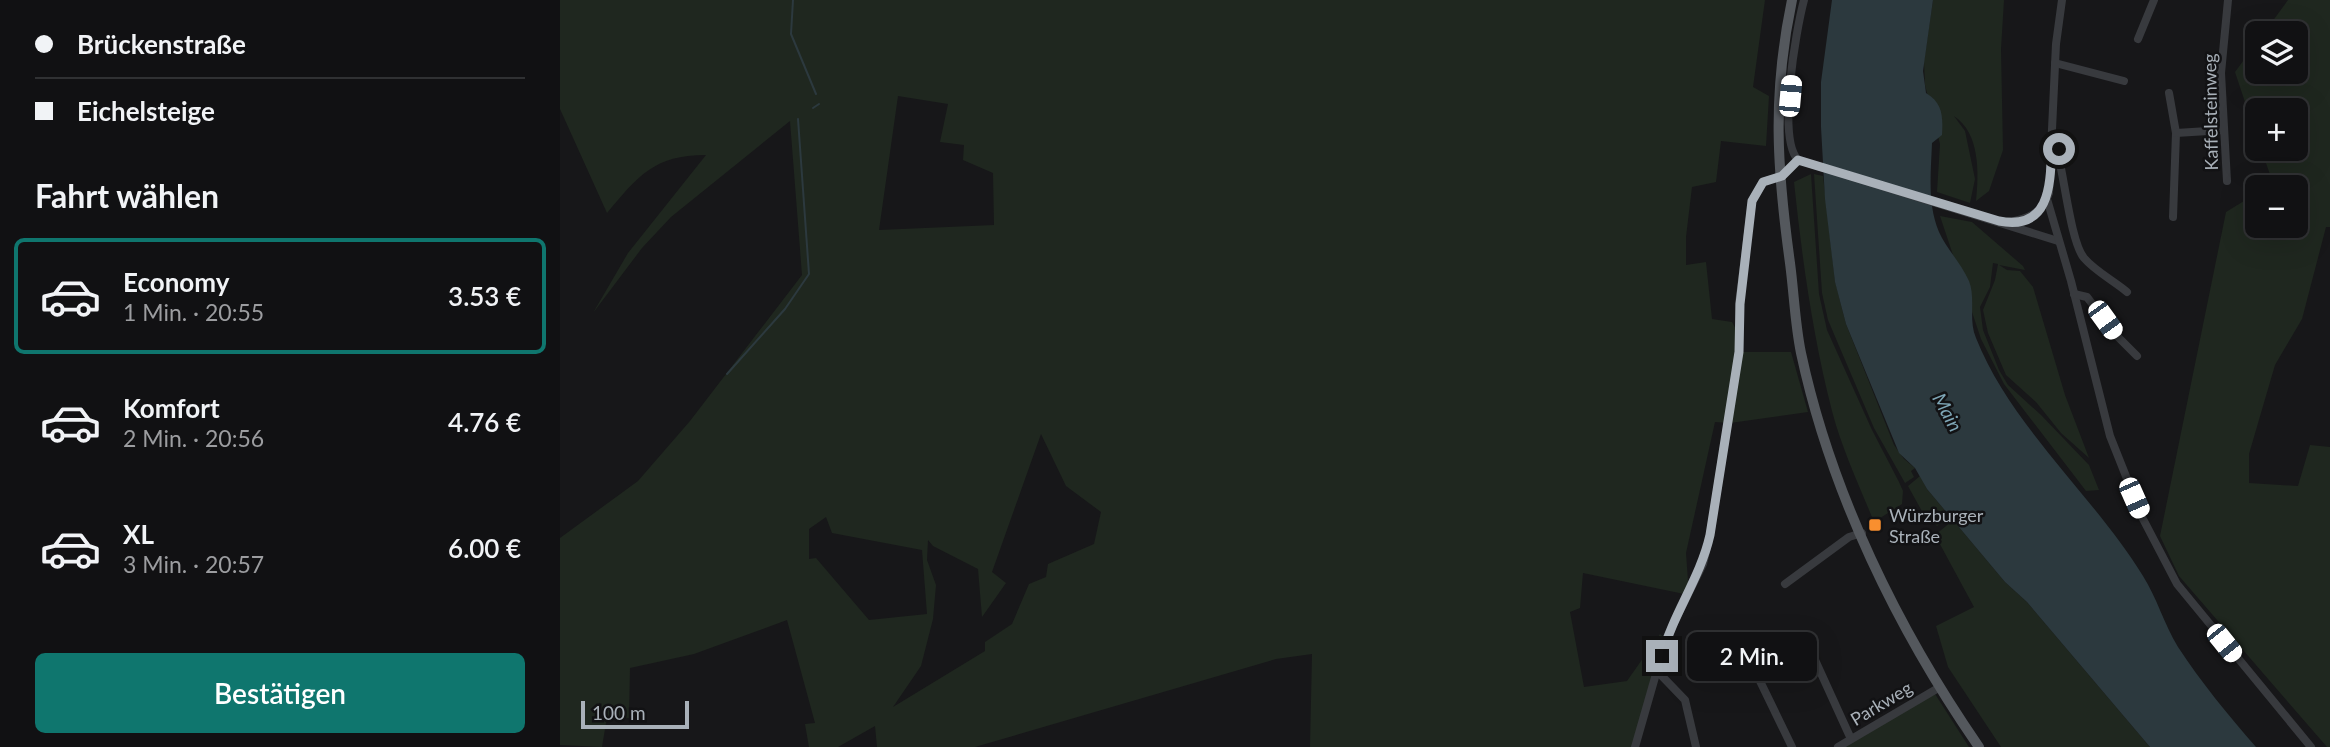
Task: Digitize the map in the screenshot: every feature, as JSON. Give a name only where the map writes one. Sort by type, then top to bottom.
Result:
[{"type":"main road","points":[[1792,0],[1783,46],[1778,108],[1780,190],[1802,355],[1834,466],[1888,593],[1940,687],[1979,747]]},
{"type":"street","points":[[1804,0],[1793,60],[1788,136],[1798,164],[2002,222],[2058,241]]},
{"type":"street","points":[[2062,0],[2055,63],[2047,199],[2120,467],[2176,583],[2311,747]]},
{"type":"street","points":[[2138,39],[2154,0]]},
{"type":"street","name":"Kaffelsteinweg","points":[[2227,181],[2221,73],[2228,0]]},
{"type":"street","points":[[2055,63],[2124,81]]},
{"type":"street","points":[[2168,93],[2176,133],[2173,217]]},
{"type":"street","points":[[2176,133],[2224,130]]},
{"type":"street","points":[[2052,139],[2059,149],[2064,192],[2083,257],[2127,292]]},
{"type":"street","points":[[1635,747],[1666,639],[1705,554],[1730,423],[1752,201],[1763,182],[1782,176],[1798,164]]},
{"type":"street","points":[[2002,222],[2020,221],[2031,216],[2047,199]]},
{"type":"street","points":[[2074,294],[2087,297],[2116,335],[2137,355]]},
{"type":"street","points":[[1785,584],[1849,537],[1862,533]]},
{"type":"street","points":[[1815,660],[1851,739]]},
{"type":"street","points":[[1658,672],[1685,700],[1696,747]]},
{"type":"street","points":[[1759,678],[1792,747]]},
{"type":"street","name":"Parkweg","points":[[1838,747],[1940,687]]},
{"type":"shaded area","points":[[560,0],[1765,0],[1753,87],[1769,96],[1766,146],[1721,141],[1716,182],[1692,187],[1686,237],[1686,265],[1706,262],[1712,319],[1732,322],[1740,337],[1739,352],[1791,352],[1808,412],[1730,423],[1715,422],[1686,553],[1689,595],[1583,573],[1580,608],[1570,612],[1584,687],[1627,681],[1660,634],[1666,639],[1635,747],[1310,747],[1312,654],[1276,659],[975,747],[877,747],[875,726],[838,747],[809,747],[805,724],[815,723],[787,620],[694,654],[630,668],[629,718],[607,717],[602,747],[560,745],[560,538],[638,481],[690,421],[802,275],[790,121],[671,217],[642,248],[593,313],[628,253],[706,155],[673,159],[649,170],[628,188],[607,213],[560,109]],"holes":[[[898,96],[948,104],[940,142],[964,145],[963,160],[993,173],[994,225],[879,230]],[[1041,434],[1066,486],[1101,512],[1094,544],[1048,564],[1046,577],[1029,584],[1012,624],[985,642],[985,651],[893,707],[921,666],[933,619],[936,585],[927,560],[928,540],[933,546],[978,569],[982,617],[1006,583],[992,572]],[[826,517],[832,533],[922,550],[927,614],[869,620],[816,558],[809,559],[809,529]]]},
{"type":"shaded area","points":[[1933,0],[2004,0],[2001,49],[2003,150],[1989,191],[1976,201],[1976,154],[1969,133],[1963,123],[1954,116],[1965,131],[1975,179],[1970,203],[1937,192],[1940,144],[1925,85],[1924,61]]},
{"type":"shaded area","points":[[2288,0],[2330,0],[2330,227],[2326,227],[2302,319],[2275,365],[2249,454],[2249,483],[2298,486],[2310,445],[2330,447],[2330,747],[2327,747],[2179,576],[2160,536],[2226,212],[2245,200],[2245,238],[2308,238],[2308,175],[2270,175],[2265,161],[2308,161],[2308,98],[2245,98],[2245,102],[2235,72],[2245,58],[2245,84],[2308,84],[2308,21],[2273,21]]},
{"type":"shaded area","points":[[1811,174],[1819,294],[1827,330],[1903,491],[1902,504],[1874,522],[1836,425],[1814,326],[1794,182]]},
{"type":"shaded area","points":[[1814,174],[1823,176],[1835,281],[1846,324],[1894,445],[1915,468],[1911,471],[1914,477],[1905,483],[1874,428],[1828,320],[1822,293]]},
{"type":"shaded area","points":[[1940,216],[1972,222],[2023,266],[2025,270],[1999,265],[2007,270],[2020,271],[2033,287],[2065,395],[2089,458],[2061,433],[2036,402],[2006,375],[1988,333],[1983,310],[1995,280],[1998,264],[1993,263],[1990,287],[1980,307],[1983,330],[2008,385],[2089,465],[2099,490],[2086,491],[2004,384],[1981,339]]},
{"type":"shaded area","points":[[1920,476],[1927,489],[2005,582],[2027,602],[2150,747],[2001,747],[1948,667],[1936,626],[1974,607],[1935,535],[1951,522],[1947,518],[1937,526],[1933,522],[1929,524],[1908,486]]},
{"type":"shaded area","points":[[1935,694],[1969,747],[1838,747]]},
{"type":"water","name":"Main","points":[[1832,0],[1933,0],[1923,71],[1926,93],[1936,101],[1942,116],[1942,135],[1932,143],[1931,199],[1939,232],[1969,281],[1976,338],[1991,370],[2031,431],[2101,517],[2143,576],[2173,638],[2187,660],[2256,747],[2150,747],[2027,602],[2005,582],[1927,489],[1915,468],[1899,453],[1846,324],[1835,282],[1825,199],[1821,127],[1821,82]]},
{"type":"waterway","points":[[793,0],[791,34],[816,94]]},
{"type":"waterway","points":[[813,108],[819,104]]},
{"type":"waterway","points":[[727,374],[785,309],[809,274],[798,119]]},
{"type":"place","name":"Würzburger Straße","points":[[1875,525]]},
{"type":"route","points":[[1662,656],[1666,639],[1703,564],[1710,535],[1730,423],[1739,352],[1740,304],[1748,223],[1752,201],[1763,182],[1782,176],[1794,167],[1798,160],[1999,221],[2020,221],[2040,209],[2047,199],[2050,190],[2052,139],[2059,149]]}]
